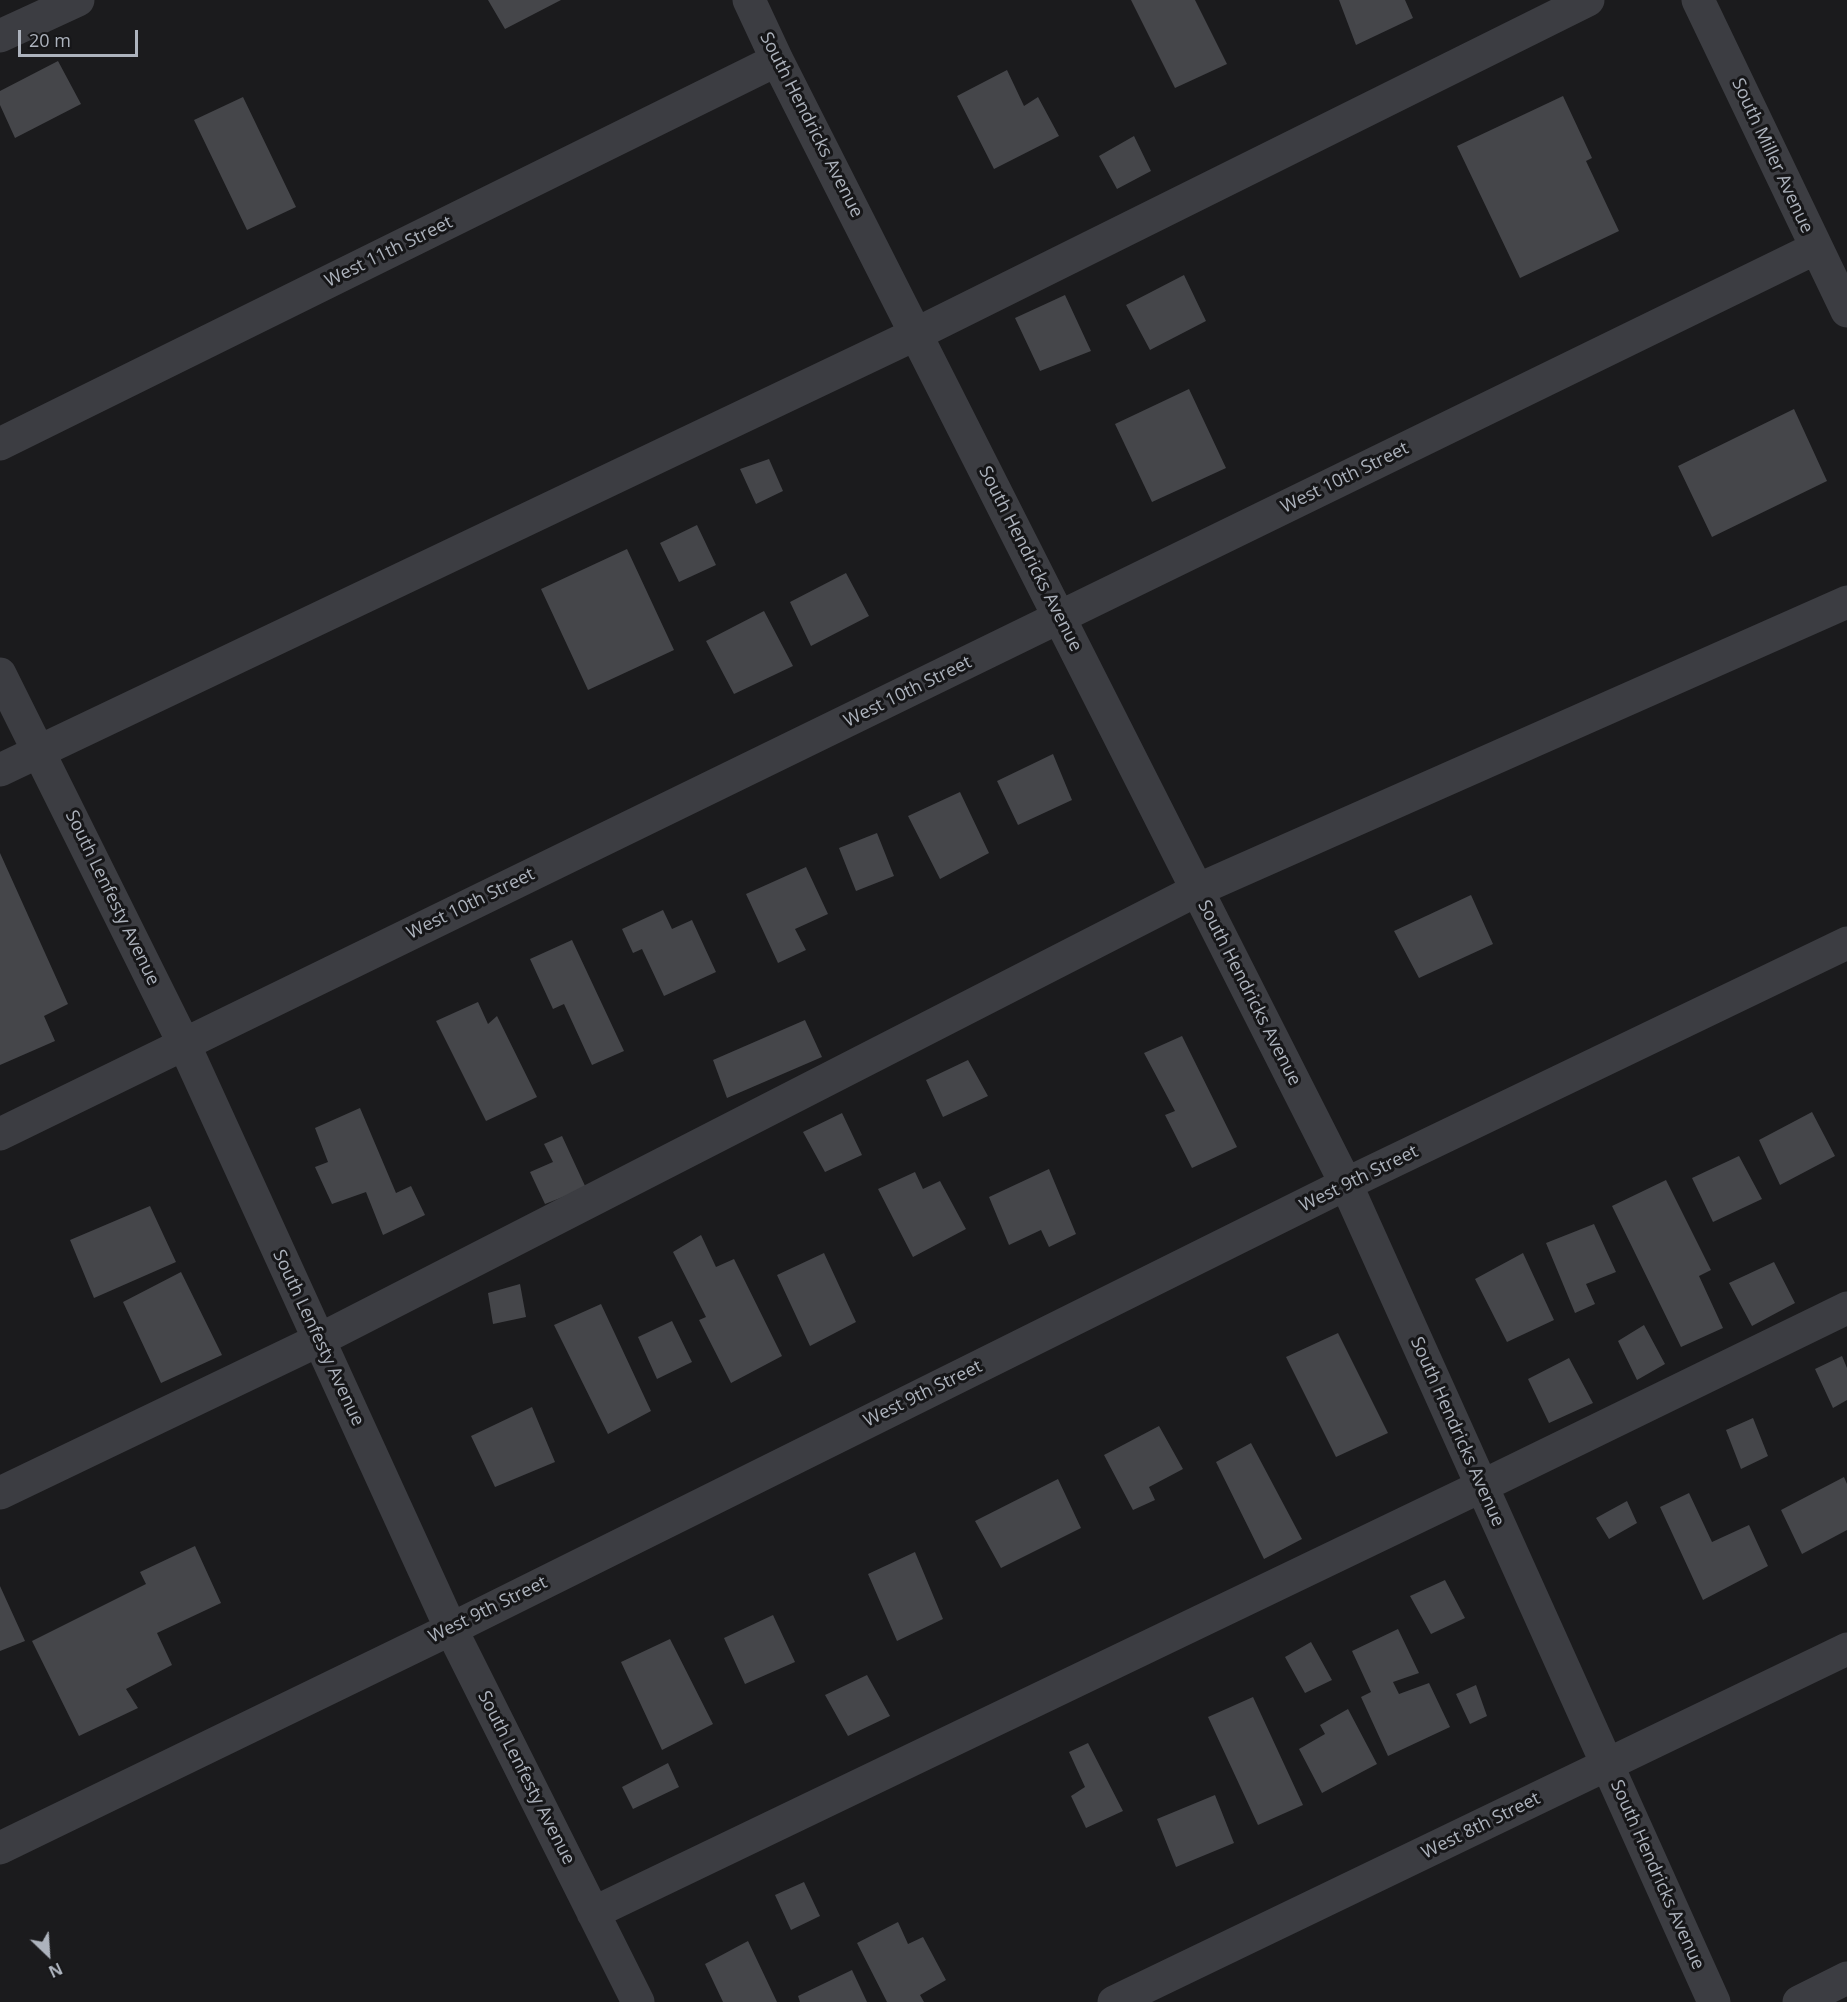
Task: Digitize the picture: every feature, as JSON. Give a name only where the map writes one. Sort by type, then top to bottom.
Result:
[{"type":"street","points":[[0,36],[78,0]]},
{"type":"street","name":"South Hendricks Avenue","points":[[749,0],[777,60],[1346,1184],[1714,2002]]},
{"type":"street","points":[[0,770],[916,334],[1588,0]]},
{"type":"street","name":"South Miller Avenue","points":[[1698,0],[1847,311]]},
{"type":"street","name":"West 11th Street","points":[[0,444],[777,60]]},
{"type":"street","name":"West 10th Street","points":[[0,1134],[1816,248]]},
{"type":"street","points":[[0,1493],[319,1340],[1197,890],[1847,602]]},
{"type":"street","name":"South Lenfesty Avenue","points":[[0,674],[184,1044],[451,1629],[638,2002]]},
{"type":"street","name":"West 9th Street","points":[[0,1848],[451,1629],[1346,1184],[1847,943]]},
{"type":"street","points":[[593,1912],[1482,1486],[1847,1308]]},
{"type":"street","name":"West 8th Street","points":[[1114,2002],[1847,1649]]},
{"type":"street","points":[[1798,2002],[1847,1978]]},
{"type":"building","points":[[488,0],[561,0],[505,29]]},
{"type":"building","points":[[1131,0],[1195,0],[1227,64],[1175,88]]},
{"type":"building","points":[[1339,0],[1405,0],[1413,18],[1356,45]]},
{"type":"building","points":[[58,61],[81,104],[15,138],[0,105],[0,91]]},
{"type":"building","points":[[1007,70],[1024,106],[1038,97],[1059,136],[994,169],[957,96]]},
{"type":"building","points":[[1563,96],[1592,158],[1586,161],[1619,231],[1520,278],[1457,146]]},
{"type":"building","points":[[243,97],[296,207],[247,230],[194,120]]},
{"type":"building","points":[[1134,136],[1151,171],[1117,189],[1099,156]]},
{"type":"building","points":[[1184,275],[1206,321],[1150,350],[1126,305]]},
{"type":"building","points":[[1065,295],[1091,351],[1040,371],[1015,318]]},
{"type":"building","points":[[1189,389],[1226,468],[1152,502],[1115,424]]},
{"type":"building","points":[[1794,409],[1827,481],[1712,537],[1678,466]]},
{"type":"building","points":[[769,459],[783,491],[756,504],[740,469]]},
{"type":"building","points":[[697,525],[716,565],[679,582],[660,543]]},
{"type":"building","points":[[627,549],[674,650],[588,690],[541,589]]},
{"type":"building","points":[[846,573],[869,616],[811,646],[790,602]]},
{"type":"building","points":[[764,611],[793,666],[734,694],[706,641]]},
{"type":"building","points":[[1053,754],[1072,800],[1018,825],[997,781]]},
{"type":"building","points":[[960,792],[989,853],[940,879],[908,816]]},
{"type":"building","points":[[877,833],[894,876],[856,891],[839,848]]},
{"type":"building","points":[[0,853],[68,1004],[44,1016],[55,1041],[0,1065]]},
{"type":"building","points":[[806,867],[828,914],[795,929],[806,950],[778,963],[746,894]]},
{"type":"building","points":[[1471,895],[1493,944],[1419,978],[1394,931]]},
{"type":"building","points":[[663,910],[672,929],[692,920],[716,972],[664,996],[642,949],[633,953],[622,929]]},
{"type":"building","points":[[572,940],[624,1051],[592,1065],[564,1004],[553,1009],[530,959]]},
{"type":"building","points":[[478,1002],[488,1024],[497,1016],[537,1097],[486,1121],[436,1021]]},
{"type":"building","points":[[805,1020],[822,1057],[727,1098],[713,1060]]},
{"type":"building","points":[[1182,1036],[1237,1147],[1192,1168],[1165,1115],[1175,1111],[1144,1053]]},
{"type":"building","points":[[968,1060],[988,1096],[943,1117],[926,1080]]},
{"type":"building","points":[[360,1108],[396,1193],[411,1186],[425,1215],[383,1235],[366,1192],[332,1204],[315,1167],[328,1162],[315,1128]]},
{"type":"building","points":[[1812,1112],[1835,1156],[1780,1185],[1759,1140]]},
{"type":"building","points":[[842,1113],[862,1155],[825,1172],[803,1132]]},
{"type":"building","points":[[562,1136],[586,1188],[545,1204],[530,1172],[553,1162],[544,1144]]},
{"type":"building","points":[[1739,1156],[1762,1199],[1713,1222],[1692,1178]]},
{"type":"building","points":[[1049,1169],[1076,1234],[1049,1247],[1041,1230],[1009,1245],[989,1197]]},
{"type":"building","points":[[915,1172],[923,1189],[940,1181],[966,1229],[913,1257],[878,1189]]},
{"type":"building","points":[[1666,1180],[1711,1270],[1699,1276],[1723,1328],[1681,1347],[1612,1206]]},
{"type":"building","points":[[150,1206],[176,1262],[94,1298],[70,1240]]},
{"type":"building","points":[[1594,1224],[1616,1272],[1586,1284],[1595,1304],[1575,1313],[1546,1243]]},
{"type":"building","points":[[701,1235],[716,1267],[734,1259],[782,1356],[731,1383],[699,1320],[706,1317],[673,1252]]},
{"type":"building","points":[[824,1253],[856,1322],[810,1346],[777,1275]]},
{"type":"building","points":[[1523,1253],[1554,1320],[1507,1342],[1475,1279]]},
{"type":"building","points":[[1774,1262],[1795,1303],[1752,1326],[1729,1283]]},
{"type":"building","points":[[181,1272],[222,1355],[161,1383],[123,1302]]},
{"type":"building","points":[[520,1284],[526,1317],[493,1324],[488,1293]]},
{"type":"building","points":[[601,1304],[651,1411],[608,1434],[554,1325]]},
{"type":"building","points":[[672,1321],[692,1362],[657,1379],[638,1337]]},
{"type":"building","points":[[1644,1325],[1665,1364],[1637,1380],[1618,1341]]},
{"type":"building","points":[[1338,1333],[1388,1433],[1336,1457],[1286,1357]]},
{"type":"building","points":[[1842,1356],[1847,1368],[1847,1400],[1833,1408],[1815,1369]]},
{"type":"building","points":[[1569,1358],[1593,1403],[1549,1423],[1528,1379]]},
{"type":"building","points":[[532,1407],[555,1462],[495,1487],[471,1436]]},
{"type":"building","points":[[1753,1418],[1768,1456],[1741,1469],[1726,1430]]},
{"type":"building","points":[[1159,1426],[1183,1469],[1149,1487],[1155,1500],[1133,1510],[1104,1455]]},
{"type":"building","points":[[1251,1443],[1302,1539],[1264,1559],[1216,1462]]},
{"type":"building","points":[[1844,1477],[1847,1484],[1847,1530],[1802,1554],[1781,1510]]},
{"type":"building","points":[[1058,1479],[1081,1528],[1001,1568],[975,1521]]},
{"type":"building","points":[[1689,1493],[1712,1542],[1749,1525],[1768,1566],[1703,1600],[1660,1507]]},
{"type":"building","points":[[1627,1501],[1637,1523],[1609,1539],[1596,1518]]},
{"type":"building","points":[[195,1546],[221,1603],[157,1633],[172,1665],[126,1689],[138,1708],[79,1736],[32,1641],[146,1584],[140,1572]]},
{"type":"building","points":[[915,1552],[943,1619],[897,1641],[868,1574]]},
{"type":"building","points":[[1445,1580],[1465,1618],[1431,1634],[1410,1596]]},
{"type":"building","points":[[0,1586],[25,1641],[0,1651]]},
{"type":"building","points":[[773,1615],[795,1662],[745,1684],[724,1638]]},
{"type":"building","points":[[1398,1629],[1419,1673],[1393,1682],[1399,1694],[1429,1683],[1450,1727],[1388,1756],[1361,1697],[1371,1692],[1352,1651]]},
{"type":"building","points":[[670,1639],[713,1724],[662,1750],[621,1662]]},
{"type":"building","points":[[1311,1642],[1332,1680],[1305,1693],[1285,1657]]},
{"type":"building","points":[[867,1675],[890,1716],[848,1736],[825,1695]]},
{"type":"building","points":[[1476,1685],[1487,1716],[1470,1724],[1456,1694]]},
{"type":"building","points":[[1253,1697],[1303,1805],[1258,1825],[1208,1717]]},
{"type":"building","points":[[1348,1709],[1377,1764],[1322,1793],[1299,1749],[1325,1734],[1320,1725]]},
{"type":"building","points":[[1088,1743],[1123,1811],[1086,1828],[1071,1796],[1085,1787],[1069,1752]]},
{"type":"building","points":[[668,1763],[679,1787],[633,1809],[622,1787]]},
{"type":"building","points":[[1215,1795],[1234,1843],[1176,1867],[1157,1819]]},
{"type":"building","points":[[804,1882],[820,1916],[791,1930],[775,1895]]},
{"type":"building","points":[[898,1922],[908,1944],[923,1937],[946,1980],[920,1995],[924,2002],[887,2002],[857,1943]]},
{"type":"building","points":[[748,1941],[777,2002],[723,2002],[705,1964]]},
{"type":"building","points":[[852,1970],[867,2002],[800,2002],[798,1996]]}]
